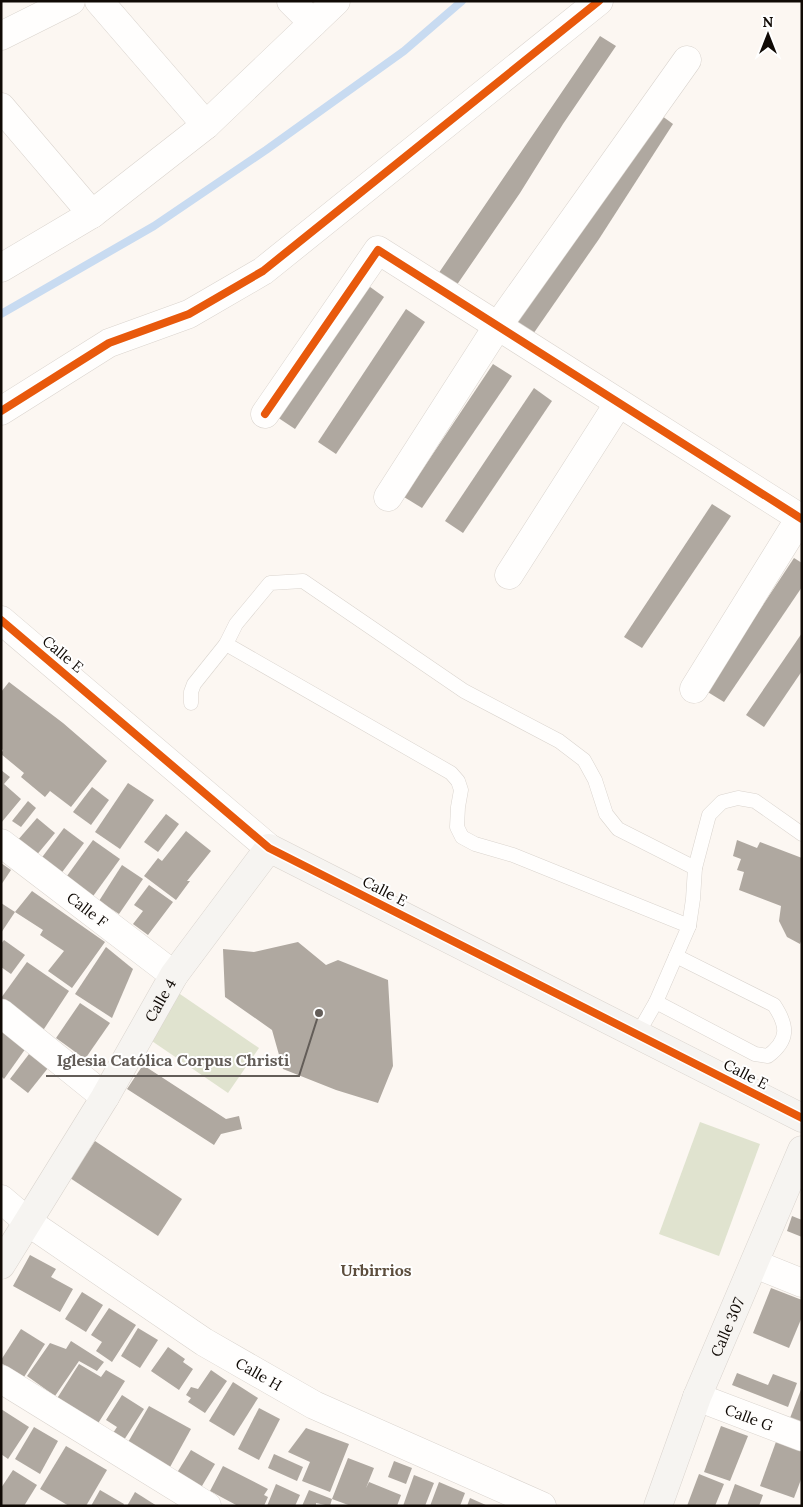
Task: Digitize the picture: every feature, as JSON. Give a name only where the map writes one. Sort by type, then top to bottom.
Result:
[{"type":"street","points":[[1,36],[72,1]]},
{"type":"street","points":[[99,1],[206,125]]},
{"type":"street","points":[[291,1],[313,23]]},
{"type":"street","points":[[1,268],[92,214],[206,125],[336,1]]},
{"type":"street","points":[[1,411],[108,343],[188,314],[262,271],[599,1]]},
{"type":"street","points":[[388,497],[497,327],[687,60]]},
{"type":"street","points":[[1,107],[92,214]]},
{"type":"street","points":[[265,414],[378,250],[801,519],[694,689]]},
{"type":"street","points":[[509,575],[618,404]]},
{"type":"street","name":"Calle E","points":[[1,620],[269,848],[802,1118]]},
{"type":"street","name":"Calle F","points":[[1,843],[174,975]]},
{"type":"street","name":"Calle 4","points":[[1,1265],[105,1097],[174,975],[269,848]]},
{"type":"street","points":[[1,1013],[105,1097]]},
{"type":"street","name":"Calle 307","points":[[658,1506],[697,1397],[802,1150]]},
{"type":"street","name":"Calle H","points":[[1,1199],[28,1222],[204,1342],[314,1406],[542,1506]]},
{"type":"street","points":[[755,1264],[802,1283]]},
{"type":"street","points":[[1,1379],[207,1506]]},
{"type":"street","name":"Calle G","points":[[697,1397],[802,1437]]},
{"type":"lane","points":[[191,703],[191,692],[194,684],[226,644],[236,624],[270,583],[302,581],[464,691],[559,741],[584,760],[594,780],[606,814],[618,830],[695,868]]},
{"type":"lane","points":[[226,644],[452,773],[458,780],[461,790],[457,827],[462,837],[475,844],[512,855],[689,926]]},
{"type":"lane","points":[[638,1035],[656,1002],[689,926],[694,899],[695,868],[709,815],[722,802],[738,798],[755,801],[802,834]]},
{"type":"lane","points":[[656,1002],[755,1054],[768,1056],[779,1048],[785,1027],[782,1017],[774,1005],[676,956]]},
{"type":"green space","points":[[177,992],[259,1048],[228,1093],[146,1037]]},
{"type":"green space","points":[[700,1122],[760,1144],[719,1256],[659,1234]]},
{"type":"building","points":[[600,36],[616,46],[563,124],[520,193],[452,292],[434,280]]},
{"type":"building","points":[[658,113],[673,124],[599,239],[531,337],[513,326]]},
{"type":"building","points":[[366,284],[384,297],[295,429],[277,417]]},
{"type":"building","points":[[406,309],[425,322],[336,454],[318,442]]},
{"type":"building","points":[[493,364],[512,376],[422,508],[404,497]]},
{"type":"building","points":[[534,388],[552,401],[463,533],[445,521]]},
{"type":"building","points":[[712,504],[731,516],[642,648],[624,637]]},
{"type":"building","points":[[794,558],[802,563],[802,587],[724,702],[706,691]]},
{"type":"building","points":[[802,633],[802,671],[764,727],[746,715]]},
{"type":"building","points":[[9,682],[63,723],[107,761],[71,807],[50,791],[45,797],[21,777],[24,773],[1,754],[3,750],[1,749],[1,692]]},
{"type":"building","points":[[1,770],[10,777],[4,784],[21,799],[1,823]]},
{"type":"building","points":[[128,783],[154,800],[120,849],[95,832]]},
{"type":"building","points":[[92,787],[109,800],[91,825],[73,812]]},
{"type":"building","points":[[28,801],[36,808],[21,827],[12,821]]},
{"type":"building","points":[[166,814],[179,824],[158,852],[144,842]]},
{"type":"building","points":[[37,818],[55,833],[35,857],[17,841]]},
{"type":"building","points":[[64,828],[84,843],[60,875],[40,860]]},
{"type":"building","points":[[186,831],[211,851],[187,881],[190,881],[176,900],[144,876],[158,858],[162,861]]},
{"type":"building","points":[[93,840],[120,859],[91,899],[64,880]]},
{"type":"building","points":[[737,840],[757,848],[760,842],[802,858],[802,939],[800,944],[787,937],[779,921],[781,906],[739,890],[744,872],[737,870],[741,859],[733,856]]},
{"type":"building","points":[[1,863],[11,870],[1,885]]},
{"type":"building","points":[[122,865],[143,879],[119,914],[99,901]]},
{"type":"building","points":[[149,885],[173,902],[148,935],[133,924],[143,911],[134,905]]},
{"type":"building","points":[[32,891],[105,942],[72,988],[48,971],[64,951],[40,935],[43,930],[15,912]]},
{"type":"building","points":[[1,903],[15,912],[1,933]]},
{"type":"building","points":[[4,940],[25,955],[11,974],[1,967],[1,944]]},
{"type":"building","points":[[298,942],[326,965],[338,960],[388,980],[393,1066],[378,1103],[336,1090],[283,1069],[272,1030],[225,997],[223,949],[254,952]]},
{"type":"building","points":[[106,947],[133,969],[112,1018],[75,994]]},
{"type":"building","points":[[27,962],[69,991],[42,1032],[1,1003],[1,998]]},
{"type":"building","points":[[80,1003],[110,1023],[85,1059],[56,1038]]},
{"type":"building","points":[[1,1017],[26,1048],[4,1079],[1,1076]]},
{"type":"building","points":[[29,1054],[48,1068],[28,1093],[10,1079]]},
{"type":"building","points":[[143,1065],[226,1119],[239,1116],[242,1129],[221,1134],[214,1145],[127,1089]]},
{"type":"building","points":[[95,1141],[182,1199],[158,1236],[70,1178]]},
{"type":"building","points":[[792,1216],[802,1220],[802,1237],[787,1231]]},
{"type":"building","points":[[30,1255],[56,1269],[51,1277],[73,1289],[60,1312],[13,1286]]},
{"type":"building","points":[[771,1288],[802,1300],[802,1317],[789,1348],[753,1333]]},
{"type":"building","points":[[82,1292],[103,1305],[86,1332],[65,1319]]},
{"type":"building","points":[[109,1308],[136,1325],[112,1362],[96,1351],[102,1342],[91,1335]]},
{"type":"building","points":[[138,1328],[158,1340],[140,1368],[121,1356]]},
{"type":"building","points":[[21,1329],[45,1344],[24,1377],[1,1363],[1,1360]]},
{"type":"building","points":[[71,1341],[104,1362],[97,1371],[79,1361],[55,1396],[27,1376],[50,1343],[66,1349]]},
{"type":"building","points":[[168,1347],[185,1359],[183,1362],[193,1369],[179,1390],[151,1371]]},
{"type":"building","points":[[79,1364],[101,1377],[106,1370],[125,1381],[97,1425],[56,1400]]},
{"type":"building","points":[[211,1370],[227,1381],[205,1413],[188,1402],[191,1398],[186,1395],[191,1387],[198,1389]]},
{"type":"building","points":[[737,1373],[768,1385],[773,1374],[797,1383],[788,1407],[732,1385]]},
{"type":"building","points":[[233,1382],[258,1398],[234,1436],[209,1421]]},
{"type":"building","points":[[802,1387],[802,1422],[790,1418]]},
{"type":"building","points":[[122,1395],[144,1409],[124,1440],[113,1433],[117,1427],[106,1420]]},
{"type":"building","points":[[149,1406],[191,1429],[170,1467],[127,1444]]},
{"type":"building","points":[[259,1408],[280,1419],[259,1460],[238,1449]]},
{"type":"building","points":[[1,1409],[29,1427],[8,1459],[1,1454]]},
{"type":"building","points":[[721,1426],[748,1436],[730,1481],[704,1472]]},
{"type":"building","points":[[34,1427],[58,1441],[40,1474],[15,1459]]},
{"type":"building","points":[[306,1428],[349,1444],[330,1492],[302,1481],[310,1462],[288,1452]]},
{"type":"building","points":[[777,1439],[802,1448],[802,1477],[794,1498],[760,1486]]},
{"type":"building","points":[[66,1446],[107,1470],[86,1506],[69,1506],[40,1489]]},
{"type":"building","points":[[191,1450],[215,1464],[199,1491],[175,1476]]},
{"type":"building","points":[[274,1454],[303,1467],[297,1481],[268,1468]]},
{"type":"building","points":[[348,1458],[374,1468],[366,1488],[369,1482],[401,1495],[397,1506],[351,1506],[332,1499]]},
{"type":"building","points":[[394,1461],[412,1468],[406,1484],[388,1477]]},
{"type":"building","points":[[223,1466],[268,1489],[264,1495],[268,1497],[264,1506],[238,1506],[210,1491]]},
{"type":"building","points":[[13,1470],[37,1485],[24,1506],[1,1506],[1,1488]]},
{"type":"building","points":[[699,1474],[724,1484],[715,1506],[687,1506]]},
{"type":"building","points":[[414,1475],[434,1483],[425,1506],[403,1506]]},
{"type":"building","points":[[439,1482],[465,1493],[460,1506],[430,1506]]},
{"type":"building","points":[[276,1484],[300,1495],[295,1506],[267,1506]]},
{"type":"building","points":[[735,1484],[763,1495],[759,1506],[727,1506]]},
{"type":"building","points":[[100,1490],[124,1504],[123,1506],[91,1506]]},
{"type":"building","points":[[309,1490],[332,1499],[330,1506],[316,1503],[316,1506],[302,1506]]},
{"type":"building","points":[[135,1492],[157,1506],[127,1506]]},
{"type":"building","points":[[470,1498],[488,1506],[467,1506]]},
{"type":"waterway","points":[[1,314],[154,226],[266,150],[404,51],[462,1]]},
{"type":"cycle path","points":[[1,411],[109,343],[189,314],[263,271],[599,1]]},
{"type":"cycle path","points":[[265,414],[378,250],[802,519]]},
{"type":"cycle path","points":[[1,620],[269,848],[802,1118]]},
{"type":"place","name":"Iglesia Católica Corpus Christi","points":[[319,1013]]},
{"type":"district","name":"Urbirrios","points":[[376,1270]]}]
